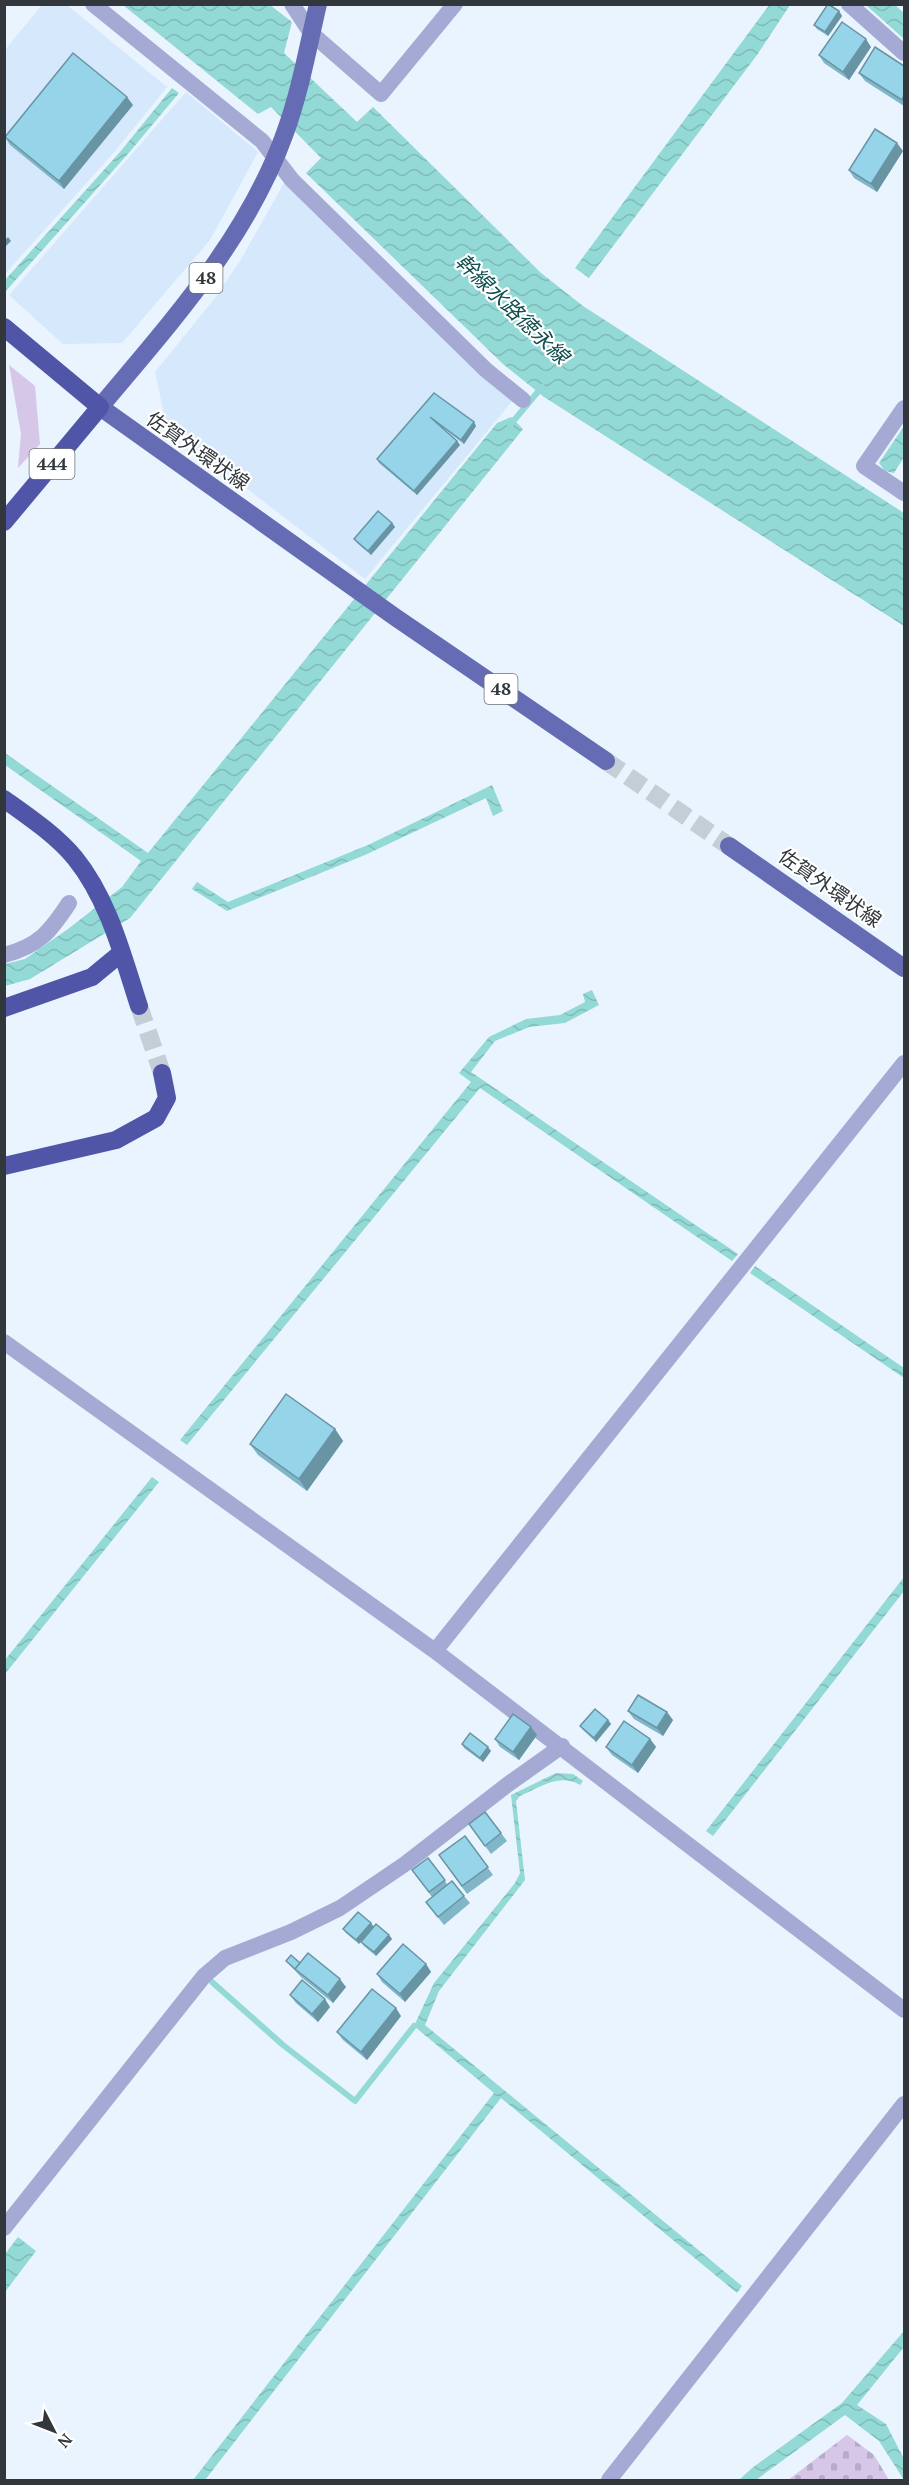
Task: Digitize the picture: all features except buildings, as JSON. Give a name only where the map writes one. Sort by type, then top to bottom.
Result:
[{"type":"highway","points":[[6,332],[100,407]]},
{"type":"highway","name":"444","points":[[4,522],[100,407]]},
{"type":"highway","points":[[4,799],[52,835],[75,858],[92,884],[121,953],[139,1006]]},
{"type":"highway","points":[[4,1008],[92,977],[121,953]]},
{"type":"highway","points":[[4,1166],[116,1140],[156,1118],[167,1098],[162,1073]]},
{"type":"main road","name":"48","points":[[100,407],[205,279],[251,209],[286,130],[318,4]]},
{"type":"main road","name":"佐賀外環状線","points":[[100,407],[395,617],[606,761]]},
{"type":"main road","name":"佐賀外環状線","points":[[729,846],[904,968]]},
{"type":"street","points":[[93,4],[262,141],[292,180],[486,370],[523,399]]},
{"type":"street","points":[[292,4],[311,33],[381,94],[455,4]]},
{"type":"street","points":[[849,4],[904,53]]},
{"type":"street","points":[[904,408],[864,466],[904,493]]},
{"type":"street","points":[[4,955],[25,950],[50,932],[69,903]]},
{"type":"street","points":[[435,1651],[904,1063]]},
{"type":"street","points":[[4,1342],[435,1651],[904,2010]]},
{"type":"street","points":[[4,2228],[204,1976],[225,1958],[291,1932],[340,1908],[405,1864],[507,1785],[562,1746]]},
{"type":"street","points":[[609,2481],[904,2104]]},
{"type":"shaded area","points":[[42,5],[67,5],[167,87],[116,150],[5,274],[5,50]]},
{"type":"shaded area","points":[[186,92],[258,152],[210,240],[122,343],[63,344],[9,295]]},
{"type":"shaded area","points":[[284,183],[385,282],[513,400],[365,579],[167,428],[155,372],[215,298],[240,261]]},
{"type":"green space","points":[[9,365],[35,386],[40,444],[18,468],[21,434]]},
{"type":"green space","points":[[847,2435],[874,2455],[889,2480],[788,2480]]},
{"type":"water","points":[[770,4],[790,5],[757,55],[589,278],[575,268]]},
{"type":"water","name":"幹線水路徳永線","points":[[123,5],[270,5],[292,22],[284,53],[357,122],[373,107],[541,273],[583,306],[904,513],[904,626],[544,397],[503,364],[306,173],[321,158],[271,107],[258,114]]},
{"type":"water","points":[[866,5],[895,5],[904,13],[904,39]]},
{"type":"water","points":[[172,88],[179,93],[5,292],[5,280],[120,152]]},
{"type":"water","points":[[511,417],[523,429],[130,918],[30,979],[5,986],[5,964],[25,959],[68,929],[122,887],[141,861],[5,765],[5,753],[148,853],[497,423]]},
{"type":"water","points":[[904,426],[904,457],[894,473],[885,471],[879,463]]},
{"type":"water","points":[[492,785],[503,811],[493,816],[486,798],[365,855],[227,911],[192,889],[197,882],[228,902],[368,845]]},
{"type":"water","points":[[592,990],[599,1005],[565,1023],[529,1027],[495,1041],[471,1072],[738,1254],[732,1261],[480,1088],[187,1445],[180,1440],[471,1082],[459,1073],[489,1037],[526,1019],[560,1015],[585,1002],[583,994]]},
{"type":"water","points":[[755,1266],[904,1368],[904,1378],[750,1273]]},
{"type":"water","points":[[152,1477],[159,1482],[5,1674],[5,1660]]},
{"type":"water","points":[[904,1577],[904,1591],[713,1836],[706,1831]]},
{"type":"water","points":[[556,1773],[573,1774],[583,1781],[580,1785],[565,1780],[550,1783],[520,1796],[516,1801],[525,1880],[439,1991],[425,2025],[742,2286],[737,2293],[501,2098],[205,2480],[193,2480],[494,2093],[414,2026],[434,1983],[515,1883],[520,1873],[511,1795]]},
{"type":"water","points":[[18,2237],[36,2251],[5,2292],[5,2254]]},
{"type":"water","points":[[904,2331],[904,2347],[857,2405],[886,2424],[904,2459],[904,2480],[879,2441],[845,2415],[756,2480],[739,2480],[752,2468],[842,2403]]},
{"type":"waterway","points":[[510,425],[542,387]]},
{"type":"waterway","points":[[212,1982],[283,2045],[355,2101],[414,2026]]},
{"type":"tunnel","points":[[606,761],[729,846]]},
{"type":"tunnel","points":[[139,1006],[162,1073]]}]
